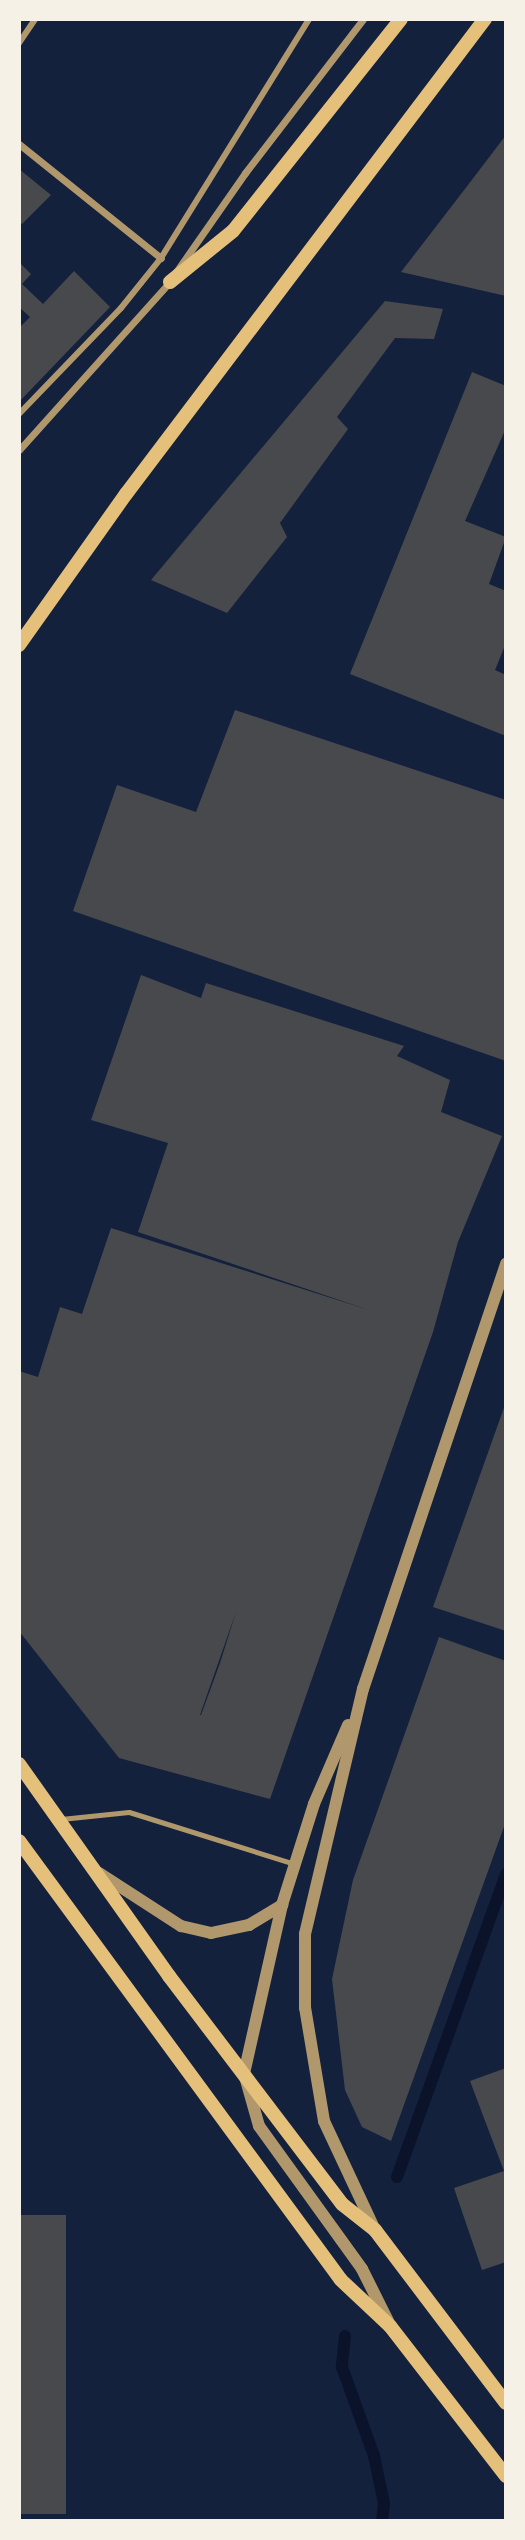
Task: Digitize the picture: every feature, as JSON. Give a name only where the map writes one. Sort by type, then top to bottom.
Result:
[{"type":"main road","points":[[170,282],[233,231],[401,19]]},
{"type":"main road","points":[[19,645],[126,494],[485,19]]},
{"type":"main road","points":[[19,1764],[342,2204],[375,2230],[506,2403]]},
{"type":"main road","points":[[19,1841],[341,2280],[390,2326],[506,2476]]},
{"type":"street","points":[[19,43],[36,19]]},
{"type":"street","points":[[19,414],[121,308],[160,257],[309,19]]},
{"type":"street","points":[[19,450],[100,366],[170,282],[222,203],[363,19]]},
{"type":"street","points":[[19,144],[160,257]]},
{"type":"street","points":[[390,2326],[362,2269],[259,2126],[244,2074],[282,1905],[295,1864],[363,1689],[506,1263]]},
{"type":"street","points":[[363,1689],[305,1934],[305,2008],[324,2121],[375,2230]]},
{"type":"street","points":[[96,1871],[181,1926],[211,1933],[249,1925],[282,1905]]},
{"type":"lane","points":[[59,1819],[129,1811],[295,1864]]},
{"type":"building","points":[[506,135],[506,296],[401,272],[468,185]]},
{"type":"building","points":[[19,169],[51,195],[22,224],[19,221]]},
{"type":"building","points":[[21,264],[31,274],[22,284],[43,304],[74,271],[110,307],[19,402],[19,328],[30,317],[19,307]]},
{"type":"building","points":[[385,301],[443,309],[434,339],[395,338],[337,417],[348,429],[280,523],[287,537],[227,613],[151,580]]},
{"type":"building","points":[[472,372],[506,386],[506,428],[465,521],[506,537],[489,584],[506,591],[506,643],[495,670],[506,675],[506,736],[350,674]]},
{"type":"building","points":[[235,710],[506,800],[506,1061],[73,911],[117,785],[196,812]]},
{"type":"building","points":[[141,975],[201,998],[206,983],[404,1046],[397,1056],[450,1080],[441,1112],[502,1136],[458,1242],[433,1332],[270,1799],[119,1758],[19,1631],[19,1371],[38,1377],[60,1307],[82,1314],[111,1228],[369,1310],[138,1232],[168,1143],[91,1120]],"holes":[[[236,1612],[201,1715],[200,1715]]]},
{"type":"building","points":[[506,1402],[506,1631],[433,1607]]},
{"type":"building","points":[[439,1637],[506,1661],[506,1821],[391,2141],[362,2127],[345,2090],[332,1979],[353,1880]]},
{"type":"building","points":[[506,2068],[506,2262],[482,2270],[454,2188],[504,2171],[470,2081]]},
{"type":"building","points":[[19,2215],[66,2215],[66,2514],[19,2514]]},
{"type":"waterway","points":[[397,2177],[506,1874]]},
{"type":"waterway","points":[[345,2336],[342,2367],[374,2456],[384,2503],[382,2521]]}]
